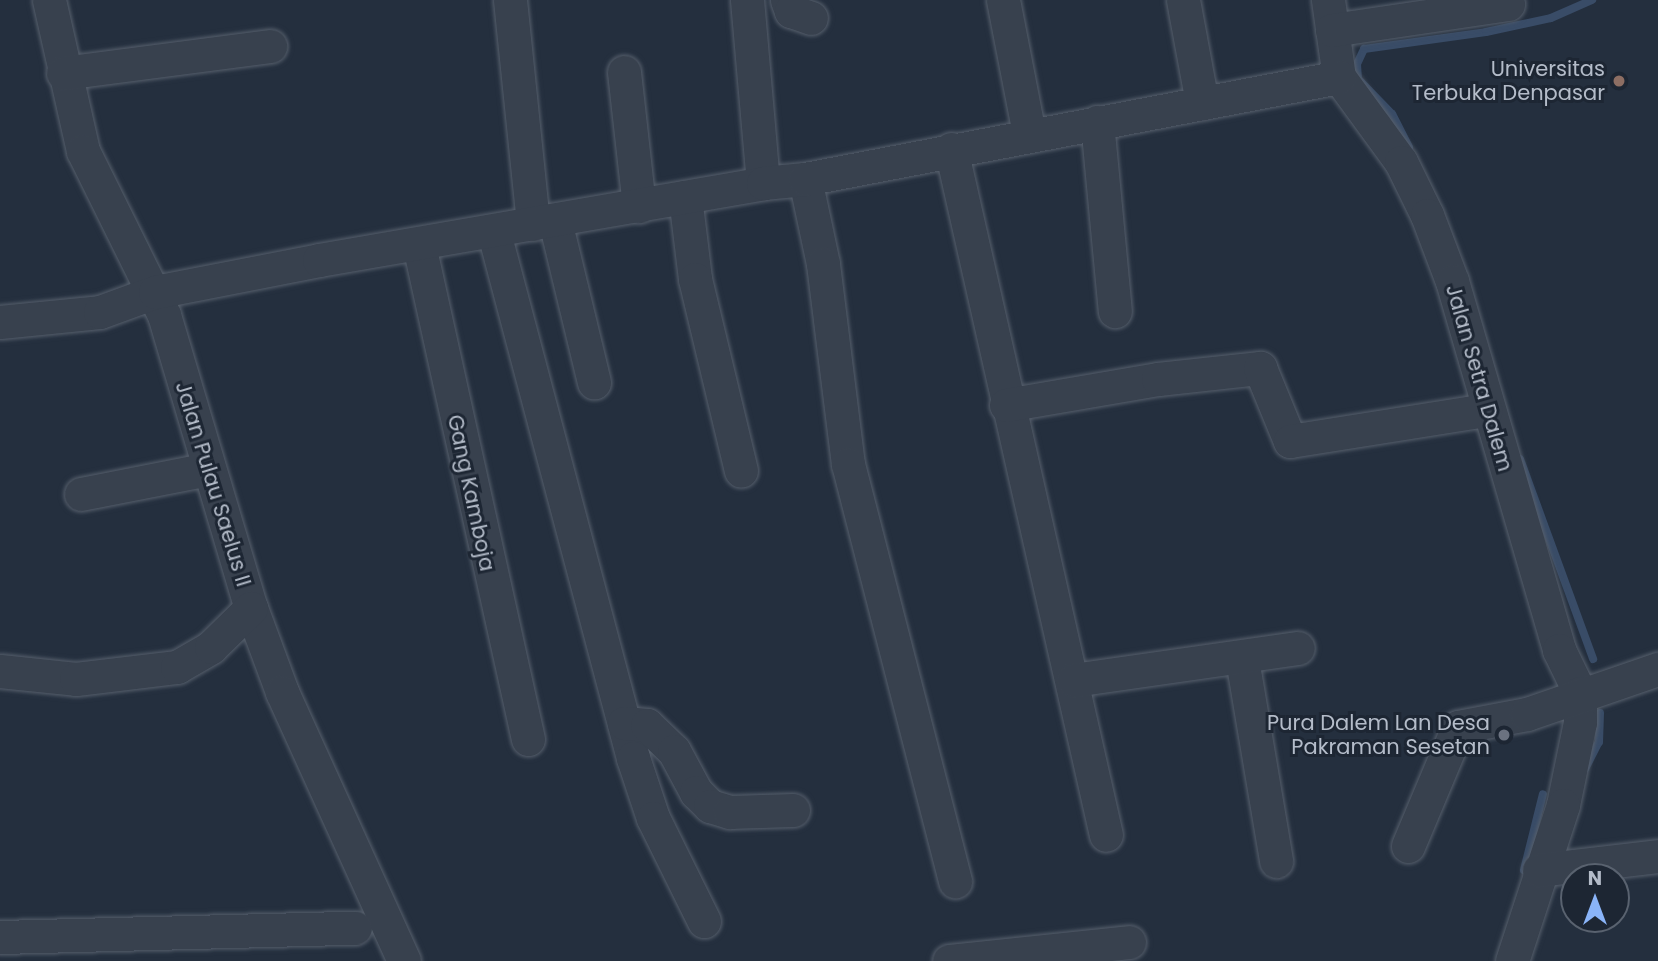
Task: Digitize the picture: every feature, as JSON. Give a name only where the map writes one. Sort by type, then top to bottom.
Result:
[{"type":"street","name":"Jalan Pulau Saelus II","points":[[49,0],[63,73],[83,151],[99,191],[155,292],[250,608],[282,692],[404,961]]},
{"type":"street","points":[[510,0],[544,223],[594,382]]},
{"type":"street","points":[[747,0],[763,183]]},
{"type":"street","points":[[1003,0],[1029,134]]},
{"type":"street","points":[[1183,0],[1202,103]]},
{"type":"street","points":[[1330,15],[1508,4]]},
{"type":"street","name":"Jalan Setra Dalem","points":[[1330,15],[1339,77],[1401,162],[1427,215],[1452,281],[1486,410],[1559,650],[1580,694]]},
{"type":"street","points":[[63,73],[270,46]]},
{"type":"street","points":[[624,72],[639,206]]},
{"type":"street","points":[[0,322],[100,312],[155,292],[763,183],[805,179],[1029,134],[1339,77]]},
{"type":"street","points":[[1097,122],[1115,311]]},
{"type":"street","points":[[951,149],[1006,405],[1073,680],[1106,835]]},
{"type":"street","points":[[805,179],[823,264],[848,464],[956,881]]},
{"type":"street","points":[[685,197],[695,279],[741,471]]},
{"type":"street","points":[[494,233],[624,723],[653,818],[704,921]]},
{"type":"street","name":"Gang Kamboja","points":[[419,245],[528,739]]},
{"type":"street","points":[[1006,405],[1158,379],[1260,368],[1290,441],[1486,410]]},
{"type":"street","points":[[81,494],[208,469]]},
{"type":"street","points":[[0,671],[76,678],[177,667],[211,647],[250,608]]},
{"type":"street","points":[[1073,680],[1242,659],[1298,648]]},
{"type":"street","points":[[1242,659],[1276,861]]},
{"type":"street","points":[[1408,846],[1458,727],[1527,714],[1658,669]]},
{"type":"street","points":[[1512,961],[1539,870],[1563,805],[1580,722],[1580,694]]},
{"type":"street","points":[[624,723],[647,725],[674,751],[710,806],[730,812],[793,810]]},
{"type":"street","points":[[1539,870],[1658,856]]},
{"type":"street","points":[[0,937],[214,946],[355,928]]},
{"type":"street","points":[[948,961],[1129,942]]},
{"type":"waterway","points":[[1409,147],[1392,114],[1358,79],[1357,64],[1364,49],[1486,32],[1551,18],[1592,0]]},
{"type":"waterway","points":[[1520,459],[1593,659]]},
{"type":"waterway","points":[[1585,769],[1599,742],[1600,713]]},
{"type":"waterway","points":[[1524,870],[1543,794]]},
{"type":"place","name":"Universitas Terbuka Denpasar","points":[[1619,81]]},
{"type":"place","name":"Pura Dalem Lan Desa Pakraman Sesetan","points":[[1504,735]]}]
